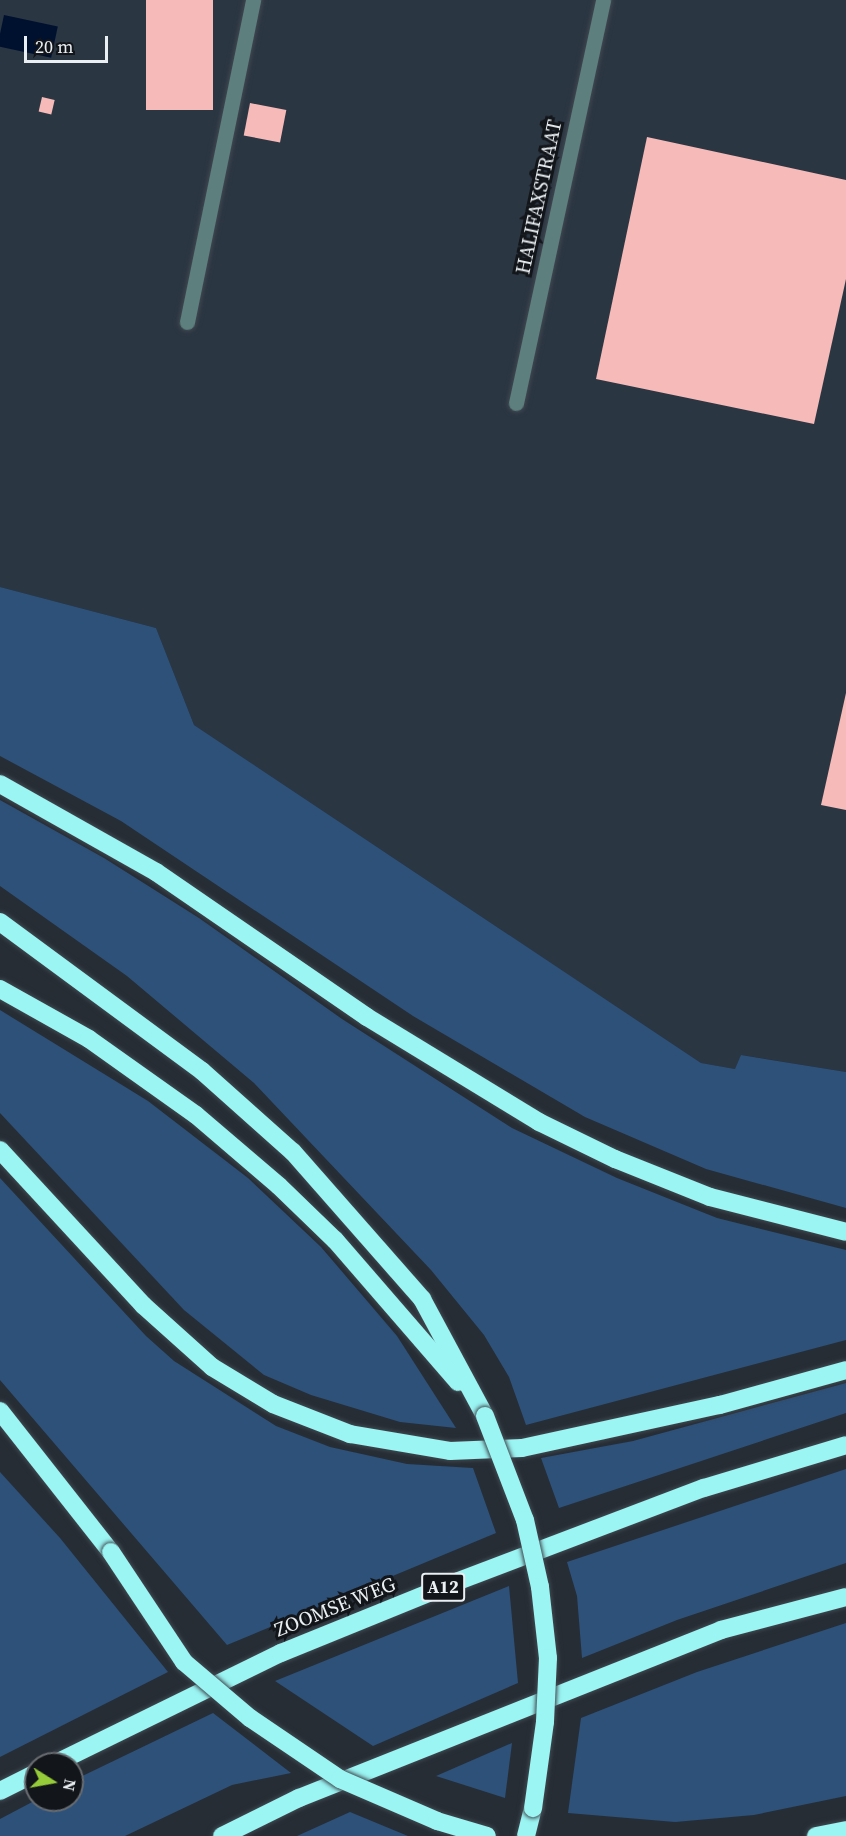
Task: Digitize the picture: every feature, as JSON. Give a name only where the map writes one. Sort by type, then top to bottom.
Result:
[{"type":"highway","points":[[0,784],[156,872],[386,1028],[539,1122],[615,1159],[710,1197],[846,1232]]},
{"type":"highway","points":[[0,922],[226,1093],[292,1152],[422,1299],[486,1416],[525,1520],[540,1587],[548,1658],[545,1722],[526,1836]]},
{"type":"highway","points":[[0,989],[88,1039],[196,1115],[336,1240],[405,1318],[486,1416]]},
{"type":"highway","points":[[0,1150],[143,1305],[212,1367],[273,1404],[350,1434],[450,1451],[522,1448],[720,1406],[846,1370]]},
{"type":"highway","points":[[0,1411],[39,1464],[111,1552],[184,1662],[250,1718],[340,1779],[437,1821],[487,1836]]},
{"type":"highway","points":[[0,1433],[39,1464]]},
{"type":"highway","name":"ZOOMSE WEG","points":[[79,1752],[281,1653],[456,1582],[704,1488],[846,1445]]},
{"type":"highway","points":[[222,1836],[299,1798],[710,1634],[846,1597]]},
{"type":"highway","points":[[0,1791],[24,1779]]},
{"type":"highway","points":[[816,1836],[846,1830]]},
{"type":"street","points":[[187,322],[253,0]]},
{"type":"street","name":"HALIFAXSTRAAT","points":[[516,403],[603,0]]},
{"type":"shaded area","points":[[0,0],[846,0],[846,1072],[742,1055],[735,1069],[701,1063],[194,725],[156,628],[0,587]]},
{"type":"shaded area","points":[[4,15],[58,26],[51,58],[0,47]]},
{"type":"shaded area","points":[[0,587],[156,628],[194,725],[701,1063],[735,1069],[741,1055],[846,1072],[846,1208],[706,1169],[585,1117],[413,1016],[121,821],[0,756]]},
{"type":"shaded area","points":[[0,800],[104,858],[199,918],[342,1019],[512,1128],[617,1178],[717,1218],[846,1250],[846,1340],[526,1425],[509,1377],[484,1335],[431,1270],[254,1083],[127,976],[0,886]]},
{"type":"shaded area","points":[[0,1010],[148,1101],[248,1178],[321,1247],[397,1336],[456,1428],[400,1422],[311,1395],[264,1375],[184,1310],[0,1113]]},
{"type":"shaded area","points":[[0,1178],[146,1336],[174,1361],[276,1426],[330,1447],[407,1464],[473,1468],[496,1533],[227,1645],[0,1380]]},
{"type":"shaded area","points":[[846,1383],[846,1413],[559,1508],[541,1458],[633,1441]]},
{"type":"shaded area","points":[[846,1469],[846,1563],[677,1620],[582,1658],[577,1596],[567,1562]]},
{"type":"shaded area","points":[[0,1472],[60,1538],[168,1672],[0,1757]]},
{"type":"shaded area","points":[[509,1586],[518,1683],[373,1746],[275,1681]]},
{"type":"shaded area","points":[[846,1623],[846,1796],[754,1815],[675,1822],[568,1813],[581,1718],[697,1672]]},
{"type":"shaded area","points":[[213,1713],[291,1773],[232,1785],[125,1836],[0,1836],[0,1819],[24,1806],[24,1812],[84,1812],[84,1775]]},
{"type":"shaded area","points":[[512,1743],[505,1798],[436,1776]]},
{"type":"shaded area","points":[[350,1812],[408,1836],[297,1836]]},
{"type":"building","points":[[146,0],[213,0],[213,110],[146,110]]},
{"type":"building","points":[[42,97],[55,100],[51,115],[39,112]]},
{"type":"building","points":[[250,103],[286,110],[280,142],[244,135]]},
{"type":"building","points":[[647,137],[846,180],[846,279],[814,424],[596,379]]},
{"type":"building","points":[[846,693],[846,810],[821,805]]}]
